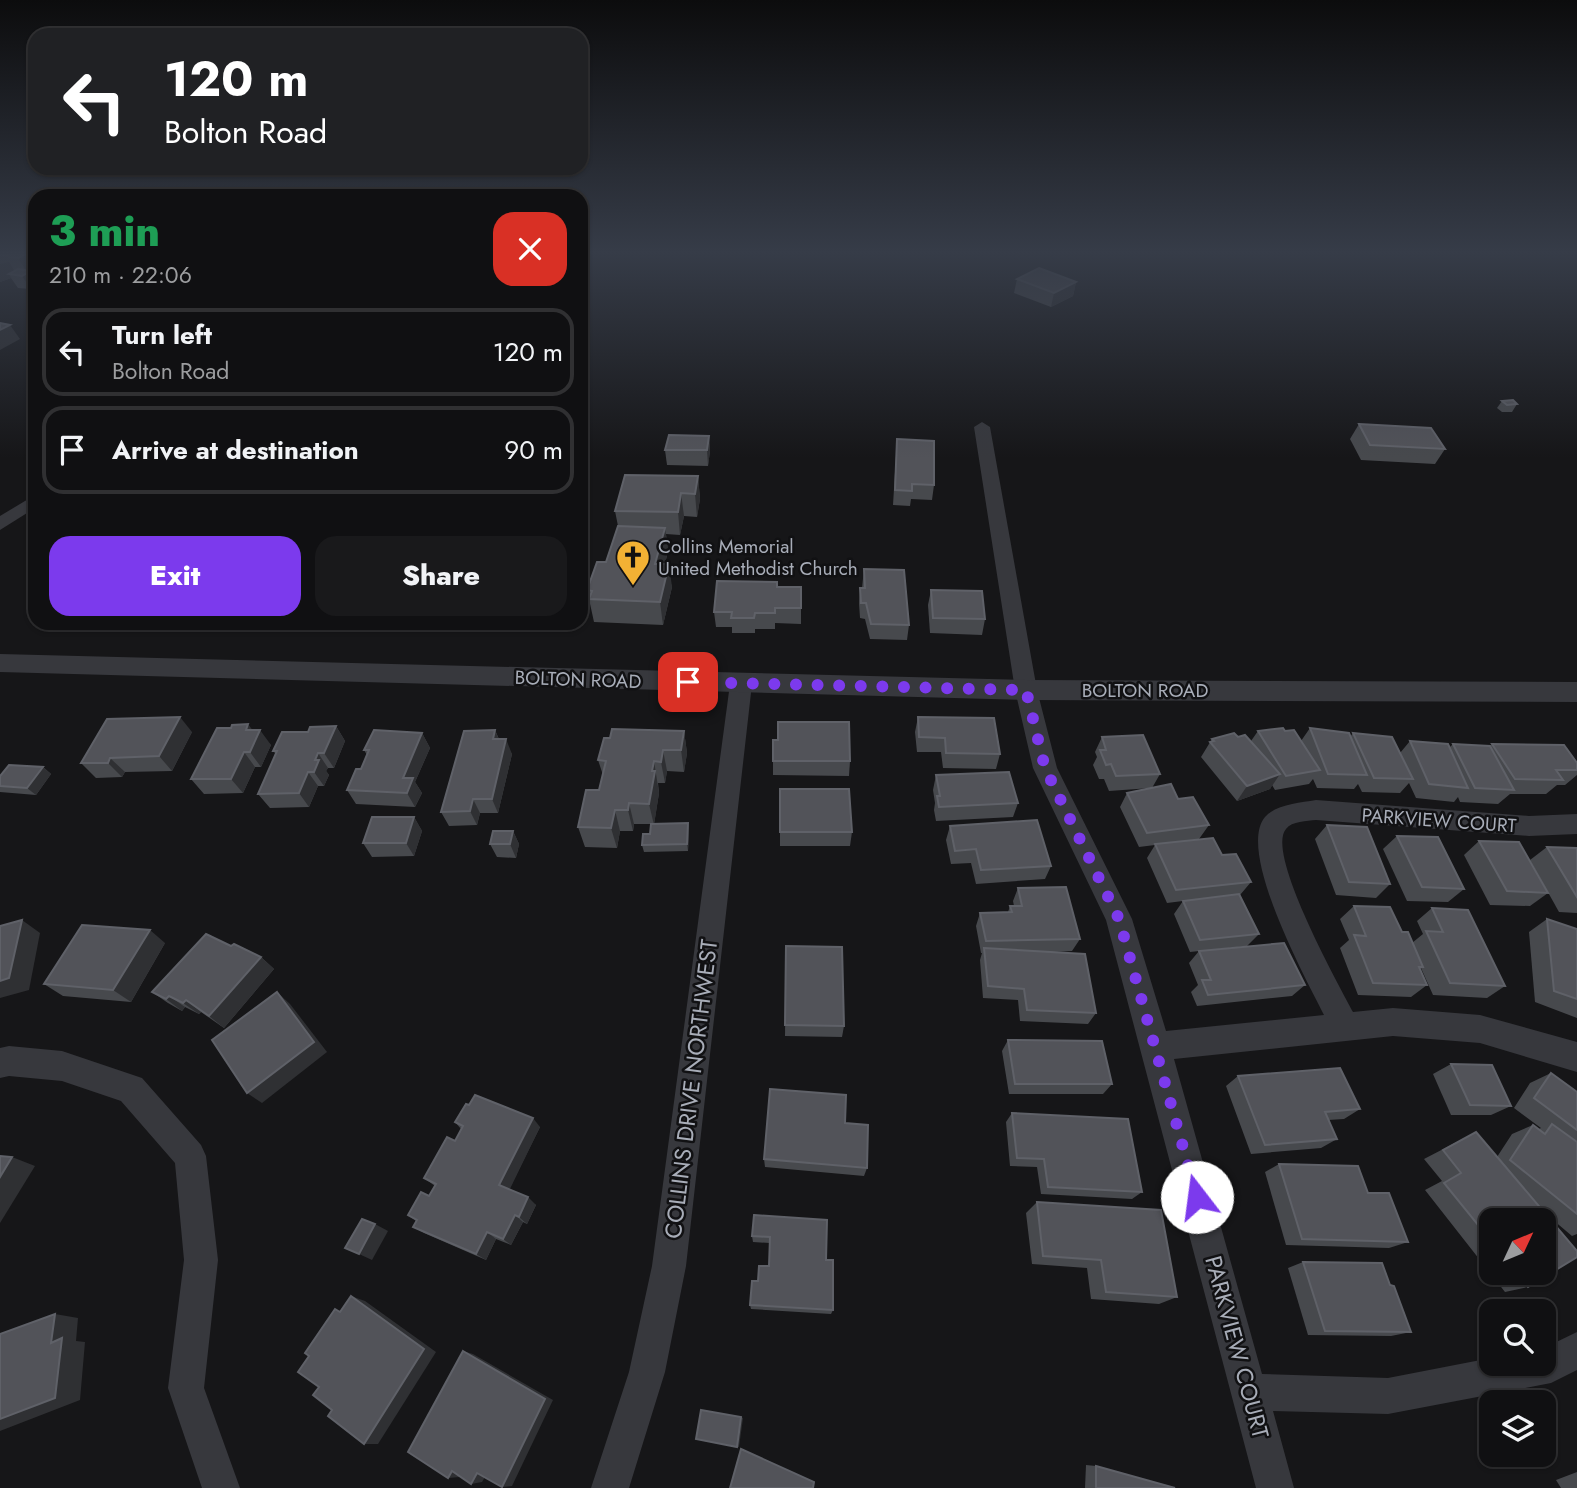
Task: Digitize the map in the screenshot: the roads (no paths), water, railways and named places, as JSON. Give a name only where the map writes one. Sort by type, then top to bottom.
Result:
[{"type":"street","name":"PARKVIEW COURT","points":[[982,427],[1026,690],[1045,768],[1119,919],[1156,1046],[1275,1488]]},
{"type":"street","points":[[0,524],[28,505]]},
{"type":"street","name":"BOLTON ROAD","points":[[0,663],[1026,690],[1577,692]]},
{"type":"street","name":"COLLINS DRIVE NORTHWEST","points":[[610,1488],[648,1372],[669,1266],[741,684]]},
{"type":"street","name":"PARKVIEW COURT","points":[[1346,1027],[1283,897],[1267,844],[1271,829],[1284,815],[1316,810],[1515,825],[1577,824]]},
{"type":"street","points":[[1156,1046],[1393,1022],[1480,1029],[1577,1057]]},
{"type":"street","points":[[0,1063],[9,1061],[62,1066],[131,1089],[190,1156],[201,1260],[186,1388],[221,1488]]},
{"type":"street","points":[[1249,1392],[1388,1396],[1551,1365],[1577,1350]]},
{"type":"place","name":"Collins Memorial United Methodist Church","points":[[633,587]]}]
